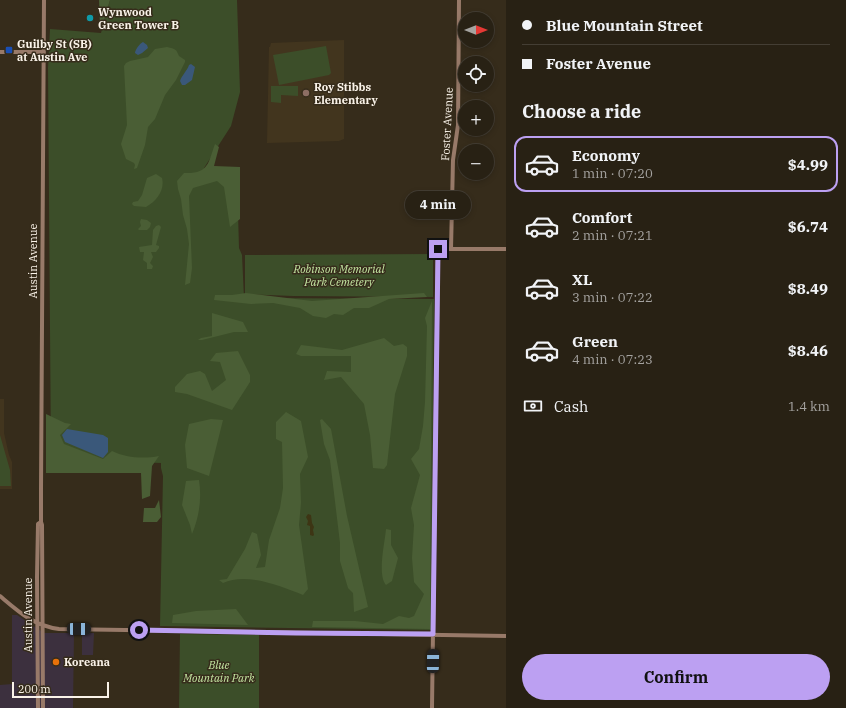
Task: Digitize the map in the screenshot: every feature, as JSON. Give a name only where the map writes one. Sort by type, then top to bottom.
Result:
[{"type":"main road","name":"Austin Avenue","points":[[43,708],[41,522],[44,0]]},
{"type":"main road","name":"Foster Avenue","points":[[451,249],[453,160],[458,120],[459,0]]},
{"type":"main road","points":[[0,52],[44,52]]},
{"type":"main road","points":[[432,708],[438,249],[506,249]]},
{"type":"main road","name":"Austin Avenue","points":[[38,708],[38,524],[41,522]]},
{"type":"main road","points":[[0,596],[38,624],[59,629],[506,636]]},
{"type":"main road","points":[[38,680],[43,684]]},
{"type":"shaded area","name":"Roy Stibbs Elementary","points":[[344,40],[344,139],[339,141],[267,143],[269,47],[271,43]]},
{"type":"shaded area","points":[[0,399],[4,399],[4,433],[12,462],[12,489],[0,489]]},
{"type":"shaded area","points":[[12,615],[17,615],[44,633],[74,633],[73,708],[0,708],[0,685],[12,684]]},
{"type":"shaded area","points":[[84,633],[94,633],[93,655],[82,655],[82,635]]},
{"type":"green space","points":[[99,0],[110,0],[102,28],[100,28]]},
{"type":"green space","points":[[110,0],[237,0],[240,92],[231,126],[204,168],[237,177],[239,248],[242,255],[244,298],[434,299],[431,630],[160,626],[163,476],[161,463],[51,459],[48,68],[50,29],[101,33]]},
{"type":"green space","points":[[326,46],[331,73],[329,75],[279,85],[273,55]]},
{"type":"green space","points":[[167,47],[175,50],[179,56],[185,60],[185,62],[176,80],[165,95],[155,119],[148,127],[145,145],[137,168],[134,169],[134,163],[126,159],[121,144],[127,125],[124,66],[130,61],[148,57],[155,49]]},
{"type":"green space","points":[[271,86],[298,86],[298,96],[281,95],[281,103],[271,102]]},
{"type":"green space","points":[[215,144],[219,147],[214,166],[240,167],[240,219],[230,227],[224,187],[217,181],[193,188],[189,196],[192,268],[190,283],[185,285],[189,244],[177,181],[184,173],[198,172],[203,169],[209,162]]},
{"type":"green space","points":[[156,174],[162,178],[163,182],[161,191],[157,198],[146,207],[134,206],[132,204],[133,202],[138,201],[142,195],[147,178]]},
{"type":"green space","points":[[141,219],[147,220],[151,223],[147,230],[138,229],[141,226]]},
{"type":"green space","points":[[159,225],[161,227],[156,245],[159,246],[159,248],[156,252],[151,252],[153,257],[150,263],[153,266],[152,269],[147,269],[147,263],[143,260],[144,252],[140,252],[139,247],[152,245],[153,230]]},
{"type":"green space","name":"Robinson Memorial Park Cemetery","points":[[433,254],[433,297],[293,296],[245,294],[245,255]]},
{"type":"green space","points":[[246,293],[312,301],[424,293],[427,297],[389,299],[369,308],[354,308],[343,315],[334,314],[326,318],[313,316],[300,308],[273,303],[251,304],[214,300],[215,295]]},
{"type":"green space","points":[[432,301],[430,629],[312,627],[313,621],[355,621],[383,624],[399,616],[409,618],[414,616],[424,594],[414,582],[412,558],[414,525],[411,508],[420,475],[411,459],[419,449],[423,426],[427,326],[425,318]]},
{"type":"green space","points":[[212,313],[243,322],[248,332],[234,332],[198,340],[212,336]]},
{"type":"green space","points":[[384,338],[394,346],[403,344],[407,347],[407,356],[395,394],[387,465],[384,469],[373,468],[370,435],[364,404],[341,377],[324,380],[327,371],[351,372],[351,356],[301,356],[296,354],[301,345],[342,350]]},
{"type":"green space","points":[[238,351],[250,375],[250,382],[232,410],[187,394],[175,392],[175,387],[187,374],[200,371],[205,374],[212,391],[226,380],[220,362],[210,361],[216,353]]},
{"type":"green space","points":[[286,412],[301,421],[308,457],[300,474],[301,503],[299,525],[308,589],[303,595],[274,584],[253,580],[232,580],[223,583],[219,580],[227,579],[245,549],[252,532],[257,534],[261,555],[256,568],[265,567],[269,540],[280,508],[283,488],[282,442],[276,439],[276,422]]},
{"type":"green space","points":[[46,414],[65,423],[71,424],[60,435],[64,444],[103,459],[112,451],[135,457],[159,456],[152,466],[150,496],[142,499],[141,473],[46,473]]},
{"type":"green space","points":[[211,419],[223,420],[209,476],[187,468],[185,445],[189,424]]},
{"type":"green space","points":[[322,419],[331,429],[347,516],[368,607],[354,612],[353,593],[348,588],[340,561],[340,543],[330,460],[324,444],[320,420]]},
{"type":"green space","points":[[0,435],[10,470],[11,486],[0,486]]},
{"type":"green space","points":[[199,480],[199,508],[192,534],[182,505],[186,481]]},
{"type":"green space","points":[[159,500],[161,517],[157,522],[143,522],[144,508],[155,508]]},
{"type":"green space","points":[[386,529],[391,530],[391,545],[398,558],[392,581],[386,585],[383,580],[382,566]]},
{"type":"green space","points":[[236,609],[248,625],[172,623],[173,615],[196,611]]},
{"type":"green space","name":"Blue Mountain Park","points":[[180,634],[259,635],[259,708],[179,708]]},
{"type":"sand","points":[[308,514],[311,515],[314,527],[313,536],[310,535],[310,526],[307,525],[308,521],[306,517]]},
{"type":"water","points":[[143,42],[148,48],[138,55],[135,52],[139,45]]},
{"type":"water","points":[[191,64],[195,67],[192,80],[185,85],[182,85],[180,81]]},
{"type":"water","points":[[67,429],[103,435],[108,438],[108,452],[103,458],[65,442],[62,435]]},
{"type":"place","name":"Wynwood Green Tower B","points":[[90,18]]},
{"type":"place","name":"Guilby St (SB) at Austin Ave","points":[[9,50]]},
{"type":"place","name":"Roy Stibbs Elementary","points":[[306,93]]},
{"type":"place","name":"Koreana","points":[[56,662]]},
{"type":"route","points":[[139,630],[433,634],[438,249]]}]
